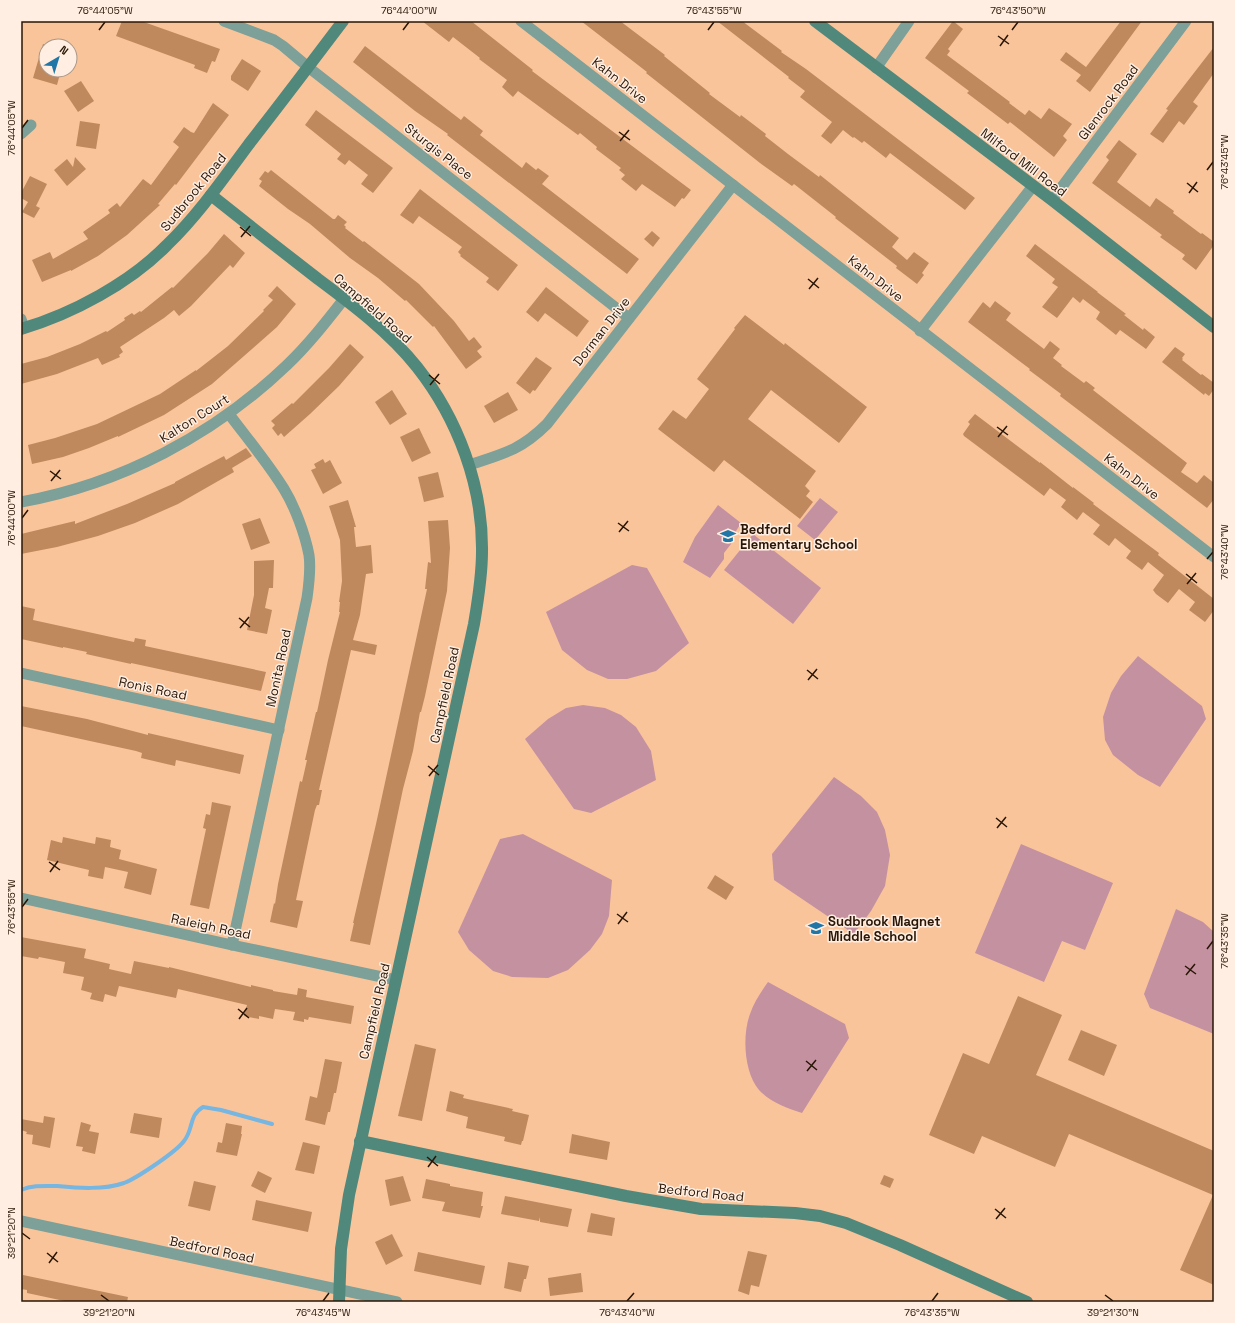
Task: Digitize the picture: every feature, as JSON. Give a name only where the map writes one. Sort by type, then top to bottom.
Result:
[{"type":"street","name":"Sturgis Place","points":[[224,21],[274,40],[283,46],[629,318]]},
{"type":"street","name":"Sudbrook Road","points":[[22,325],[54,317],[85,304],[146,264],[167,246],[211,195],[343,21]]},
{"type":"street","name":"Kahn Drive","points":[[521,21],[1214,557]]},
{"type":"street","name":"Milford Mill Road","points":[[815,21],[1052,200],[1214,327]]},
{"type":"street","points":[[876,68],[909,21]]},
{"type":"street","name":"Glenrock Road","points":[[1052,200],[1186,21]]},
{"type":"street","points":[[21,134],[31,125]]},
{"type":"street","name":"Dorman Drive","points":[[469,465],[510,451],[524,444],[547,424],[733,185]]},
{"type":"street","points":[[920,330],[1033,186]]},
{"type":"street","name":"Campfield Road","points":[[211,195],[344,299],[388,336],[417,367],[438,396],[455,430],[469,465],[479,510],[482,552],[480,588],[360,1141],[344,1223],[341,1249],[339,1296]]},
{"type":"street","name":"Kalton Court","points":[[21,502],[67,492],[103,480],[132,468],[171,450],[230,414],[288,365],[312,339],[344,299]]},
{"type":"street","name":"Monita Road","points":[[230,414],[284,489],[295,512],[309,556],[310,576],[307,598],[232,946]]},
{"type":"street","name":"Ronis Road","points":[[21,673],[279,730]]},
{"type":"street","name":"Raleigh Road","points":[[21,898],[232,946],[396,980]]},
{"type":"street","name":"Bedford Road","points":[[360,1141],[626,1196],[701,1209],[782,1212],[820,1216],[846,1223],[893,1242],[1014,1300],[1027,1302]]},
{"type":"street","name":"Bedford Road","points":[[21,1221],[339,1296],[397,1302]]},
{"type":"shaded area","points":[[820,498],[838,512],[815,540],[797,526]]},
{"type":"shaded area","points":[[718,505],[741,523],[733,536],[731,544],[724,553],[724,559],[710,578],[683,562],[695,537]]},
{"type":"shaded area","points":[[753,534],[821,588],[793,624],[724,570]]},
{"type":"shaded area","points":[[632,565],[647,568],[689,643],[656,671],[627,679],[608,679],[587,670],[562,650],[546,612]]},
{"type":"shaded area","points":[[1138,656],[1202,706],[1206,719],[1160,787],[1138,775],[1113,755],[1105,740],[1103,717],[1111,693],[1121,676]]},
{"type":"shaded area","points":[[583,705],[605,708],[621,715],[636,727],[651,751],[656,780],[591,813],[574,809],[525,739],[548,719],[566,708]]},
{"type":"shaded area","points":[[834,777],[861,796],[877,812],[885,830],[890,855],[885,886],[871,911],[854,934],[774,880],[772,854]]},
{"type":"shaded area","points":[[523,834],[612,880],[609,916],[602,934],[590,950],[568,970],[548,978],[512,977],[493,971],[469,950],[458,932],[500,839]]},
{"type":"shaded area","points":[[1021,844],[1113,883],[1085,950],[1062,941],[1044,982],[975,953]]},
{"type":"shaded area","points":[[1176,909],[1203,922],[1214,932],[1214,1034],[1150,1008],[1144,994]]},
{"type":"shaded area","points":[[768,982],[845,1024],[849,1038],[802,1113],[779,1104],[764,1095],[754,1083],[747,1064],[745,1043],[747,1023],[760,993]]},
{"type":"building","points":[[122,21],[141,21],[220,49],[215,62],[212,61],[207,73],[194,68],[195,65],[116,36]]},
{"type":"building","points":[[422,21],[471,21],[533,70],[532,71],[691,190],[675,207],[642,184],[636,191],[621,179],[625,175],[619,170],[621,168],[596,149],[597,147],[580,133],[578,135],[518,91],[513,97],[502,87],[507,80],[453,37],[449,42]]},
{"type":"building","points":[[581,21],[620,21],[665,55],[664,56],[710,93],[709,94],[740,117],[741,115],[766,134],[765,136],[788,154],[819,177],[820,175],[899,238],[892,247],[907,260],[914,252],[929,263],[922,273],[924,275],[917,284],[896,268],[897,266],[794,184],[792,186],[760,163]]},
{"type":"building","points":[[717,21],[742,21],[975,198],[965,210],[890,153],[886,158],[864,141],[862,143],[843,130],[831,144],[821,136],[832,122],[800,97],[805,91]]},
{"type":"building","points":[[953,21],[963,29],[948,49],[950,51],[947,55],[1025,115],[1029,110],[1041,119],[1049,108],[1072,124],[1063,136],[1067,140],[1054,157],[1010,122],[1008,124],[967,93],[969,91],[925,58]]},
{"type":"building","points":[[1121,21],[1142,21],[1090,92],[1076,81],[1081,75],[1060,60],[1066,52],[1086,67]]},
{"type":"building","points":[[365,46],[461,120],[464,116],[483,131],[480,135],[522,168],[526,162],[536,170],[538,168],[549,176],[542,184],[639,259],[627,274],[353,62]]},
{"type":"building","points":[[1214,47],[1214,73],[1193,102],[1198,106],[1184,125],[1179,121],[1163,143],[1150,134],[1168,110],[1166,109]]},
{"type":"building","points":[[242,59],[261,71],[248,91],[231,80],[231,76]]},
{"type":"building","points":[[38,61],[38,78],[59,78],[57,85],[33,78]]},
{"type":"building","points":[[81,81],[94,101],[78,112],[64,91]]},
{"type":"building","points":[[213,103],[229,115],[176,185],[175,184],[158,204],[160,205],[127,235],[98,256],[71,271],[42,282],[32,260],[50,252],[53,259],[88,239],[83,232],[110,213],[108,210],[117,203],[120,207],[143,179],[151,185],[179,147],[173,142],[184,127],[194,133]]},
{"type":"building","points":[[316,110],[393,168],[373,193],[361,184],[368,175],[349,160],[345,165],[337,159],[341,154],[305,125]]},
{"type":"building","points":[[80,121],[100,124],[96,149],[76,146]]},
{"type":"building","points":[[1119,140],[1137,154],[1117,182],[1150,207],[1156,198],[1174,211],[1173,213],[1214,242],[1214,245],[1196,270],[1182,259],[1185,255],[1160,237],[1162,235],[1092,183],[1109,160],[1106,157]]},
{"type":"building","points":[[75,157],[86,169],[67,186],[54,170],[67,159],[73,167]]},
{"type":"building","points":[[271,170],[333,219],[335,219],[338,215],[347,222],[344,225],[346,227],[345,228],[419,284],[454,321],[469,341],[474,337],[482,347],[477,351],[482,357],[466,369],[434,326],[433,327],[406,300],[405,301],[378,278],[350,258],[310,224],[259,186],[262,181],[259,179],[265,171],[268,173]]},
{"type":"building","points":[[30,176],[47,184],[36,206],[40,208],[34,218],[22,212],[28,202],[21,198],[21,193]]},
{"type":"building","points":[[420,189],[518,265],[498,291],[486,282],[489,278],[460,256],[461,255],[458,252],[462,247],[419,216],[413,224],[400,215]]},
{"type":"building","points":[[652,231],[660,238],[653,247],[644,239]]},
{"type":"building","points":[[224,234],[245,253],[233,268],[230,265],[191,306],[179,316],[174,310],[120,347],[123,352],[119,355],[120,357],[102,365],[98,358],[57,374],[21,384],[21,364],[47,357],[80,344],[106,331],[107,332],[125,320],[124,318],[132,313],[134,315],[140,311],[141,312],[172,287],[173,288],[208,253]]},
{"type":"building","points":[[1035,244],[1126,314],[1124,315],[1143,330],[1144,328],[1155,337],[1146,349],[1120,330],[1116,335],[1096,319],[1100,312],[1083,299],[1080,303],[1073,297],[1057,318],[1042,307],[1058,287],[1052,283],[1055,279],[1026,256]]},
{"type":"building","points":[[277,286],[296,304],[277,327],[212,384],[164,415],[118,437],[63,457],[32,464],[28,445],[97,424],[160,394],[196,371],[228,346],[264,311],[263,310],[273,300],[268,296]]},
{"type":"building","points":[[546,287],[589,321],[577,337],[545,313],[538,322],[526,312]]},
{"type":"building","points":[[995,301],[1011,313],[1006,320],[1044,349],[1050,341],[1060,349],[1053,358],[1062,365],[1061,366],[1084,383],[1086,381],[1095,388],[1093,390],[1187,463],[1181,472],[1197,483],[1204,475],[1214,483],[1214,499],[1207,508],[1060,396],[1061,394],[1029,370],[1030,369],[968,322],[983,302],[990,308]]},
{"type":"building","points":[[745,315],[784,345],[785,343],[867,407],[839,443],[771,390],[748,419],[816,471],[805,486],[810,491],[806,496],[813,502],[800,519],[724,460],[714,472],[658,429],[673,410],[686,419],[709,389],[697,379]]},
{"type":"building","points":[[350,344],[364,357],[339,386],[310,414],[284,437],[281,433],[278,436],[272,428],[275,425],[271,421],[292,403],[293,404],[329,368]]},
{"type":"building","points":[[1175,347],[1185,354],[1182,360],[1214,383],[1214,389],[1209,396],[1205,393],[1204,395],[1162,362]]},
{"type":"building","points":[[536,357],[552,368],[535,391],[533,390],[530,394],[516,383]]},
{"type":"building","points":[[392,390],[407,414],[390,425],[375,402]]},
{"type":"building","points":[[508,392],[518,410],[494,423],[484,406]]},
{"type":"building","points":[[975,414],[1159,553],[1158,555],[1214,599],[1214,610],[1205,622],[1189,610],[1195,602],[1179,589],[1168,603],[1156,594],[1153,590],[1164,575],[1148,562],[1142,570],[1126,558],[1131,551],[1115,538],[1109,546],[1093,534],[1100,525],[1083,512],[1077,520],[1061,507],[1066,500],[1050,488],[1044,496],[964,436],[963,434],[970,424],[968,422]]},
{"type":"building","points":[[419,428],[431,453],[412,462],[400,437]]},
{"type":"building","points":[[246,448],[252,456],[232,468],[234,472],[178,504],[135,523],[98,536],[57,547],[21,554],[21,534],[75,521],[75,524],[127,504],[175,483],[224,456],[226,460]]},
{"type":"building","points":[[323,459],[325,463],[330,460],[342,483],[323,494],[311,470],[316,468],[314,464]]},
{"type":"building","points":[[438,472],[444,497],[424,502],[418,477]]},
{"type":"building","points":[[348,500],[356,527],[354,527],[356,547],[371,545],[373,573],[366,574],[360,615],[353,640],[377,645],[375,655],[351,650],[319,790],[322,790],[319,805],[317,805],[315,810],[296,900],[303,901],[297,928],[270,922],[300,781],[302,782],[307,760],[305,760],[340,612],[339,602],[342,581],[340,540],[329,506]]},
{"type":"building","points":[[260,518],[270,543],[251,550],[242,524]]},
{"type":"building","points":[[448,520],[450,548],[447,591],[370,945],[350,941],[427,589],[425,589],[428,562],[431,563],[428,521]]},
{"type":"building","points":[[274,560],[273,588],[269,588],[265,608],[272,610],[267,634],[247,630],[254,595],[254,561]]},
{"type":"building","points":[[21,606],[35,609],[33,620],[134,642],[135,638],[146,640],[145,646],[266,672],[261,691],[86,654],[87,652],[21,639]]},
{"type":"building","points":[[21,706],[87,719],[148,735],[148,733],[244,755],[240,774],[176,760],[175,766],[141,758],[142,753],[136,751],[21,726]]},
{"type":"building","points":[[212,802],[231,806],[209,909],[190,905],[206,829],[203,828],[206,814],[210,815]]},
{"type":"building","points":[[63,837],[95,844],[96,837],[111,840],[110,847],[121,850],[119,859],[157,869],[151,895],[124,888],[128,872],[105,867],[103,879],[88,876],[89,870],[47,860],[51,840],[62,843]]},
{"type":"building","points":[[715,875],[734,887],[726,900],[707,888]]},
{"type":"building","points":[[21,937],[86,949],[84,958],[110,964],[109,969],[131,974],[134,961],[169,967],[273,991],[297,995],[298,988],[307,990],[306,997],[354,1006],[351,1024],[309,1017],[308,1020],[304,1019],[304,1022],[293,1020],[295,1012],[275,1009],[273,1019],[259,1016],[259,1019],[244,1016],[247,1005],[178,989],[176,998],[119,986],[116,997],[105,994],[103,1002],[90,999],[92,993],[81,990],[84,977],[63,973],[65,962],[39,957],[38,959],[21,956]]},
{"type":"building","points":[[1018,996],[1062,1015],[1036,1075],[1214,1151],[1214,1285],[1180,1270],[1213,1195],[1069,1134],[1055,1167],[982,1136],[974,1154],[929,1135],[963,1053],[989,1064]]},
{"type":"building","points":[[1081,1030],[1117,1045],[1104,1076],[1068,1060]]},
{"type":"building","points":[[415,1044],[436,1049],[422,1121],[398,1116]]},
{"type":"building","points":[[325,1059],[342,1062],[336,1093],[334,1093],[330,1112],[328,1112],[325,1125],[305,1120],[310,1096],[317,1098]]},
{"type":"building","points":[[450,1091],[464,1095],[463,1098],[513,1109],[512,1111],[529,1115],[521,1145],[504,1141],[505,1137],[466,1128],[468,1117],[446,1111]]},
{"type":"building","points":[[134,1113],[162,1118],[159,1138],[130,1133]]},
{"type":"building","points":[[44,1116],[55,1118],[50,1148],[32,1144],[33,1135],[26,1134],[27,1132],[21,1130],[21,1119],[43,1123]]},
{"type":"building","points":[[81,1122],[91,1125],[89,1131],[99,1133],[95,1154],[82,1151],[83,1147],[76,1146]]},
{"type":"building","points":[[226,1123],[242,1126],[242,1134],[237,1156],[216,1152],[218,1142],[222,1143]]},
{"type":"building","points":[[572,1134],[610,1142],[607,1160],[569,1153]]},
{"type":"building","points":[[303,1142],[320,1146],[314,1174],[295,1170]]},
{"type":"building","points":[[258,1171],[272,1178],[265,1193],[251,1186]]},
{"type":"building","points":[[884,1175],[894,1179],[890,1188],[880,1184]]},
{"type":"building","points":[[403,1176],[411,1201],[390,1206],[385,1180]]},
{"type":"building","points":[[426,1179],[450,1184],[450,1186],[483,1192],[481,1206],[483,1206],[480,1218],[442,1211],[445,1202],[422,1198]]},
{"type":"building","points":[[194,1181],[216,1186],[210,1211],[188,1206]]},
{"type":"building","points":[[505,1196],[572,1209],[568,1227],[540,1222],[540,1217],[539,1221],[501,1214]]},
{"type":"building","points":[[256,1200],[312,1212],[308,1232],[252,1220]]},
{"type":"building","points":[[591,1213],[615,1218],[612,1236],[587,1232]]},
{"type":"building","points":[[392,1234],[403,1256],[386,1265],[375,1242]]},
{"type":"building","points":[[748,1251],[767,1255],[759,1287],[751,1285],[749,1295],[738,1291]]},
{"type":"building","points":[[418,1252],[485,1266],[481,1285],[414,1271]]},
{"type":"building","points":[[508,1262],[529,1266],[521,1292],[504,1288]]},
{"type":"building","points":[[581,1273],[583,1292],[550,1296],[548,1278]]},
{"type":"building","points":[[23,1275],[128,1297],[127,1302],[69,1302],[27,1293],[27,1290],[21,1289]]},
{"type":"waterway","points":[[21,1190],[30,1187],[43,1186],[100,1188],[124,1183],[138,1176],[180,1146],[189,1132],[195,1114],[203,1107],[221,1110],[272,1124]]},
{"type":"place","name":"Bedford Elementary School","points":[[728,536]]},
{"type":"place","name":"Sudbrook Magnet Middle School","points":[[816,928]]}]
